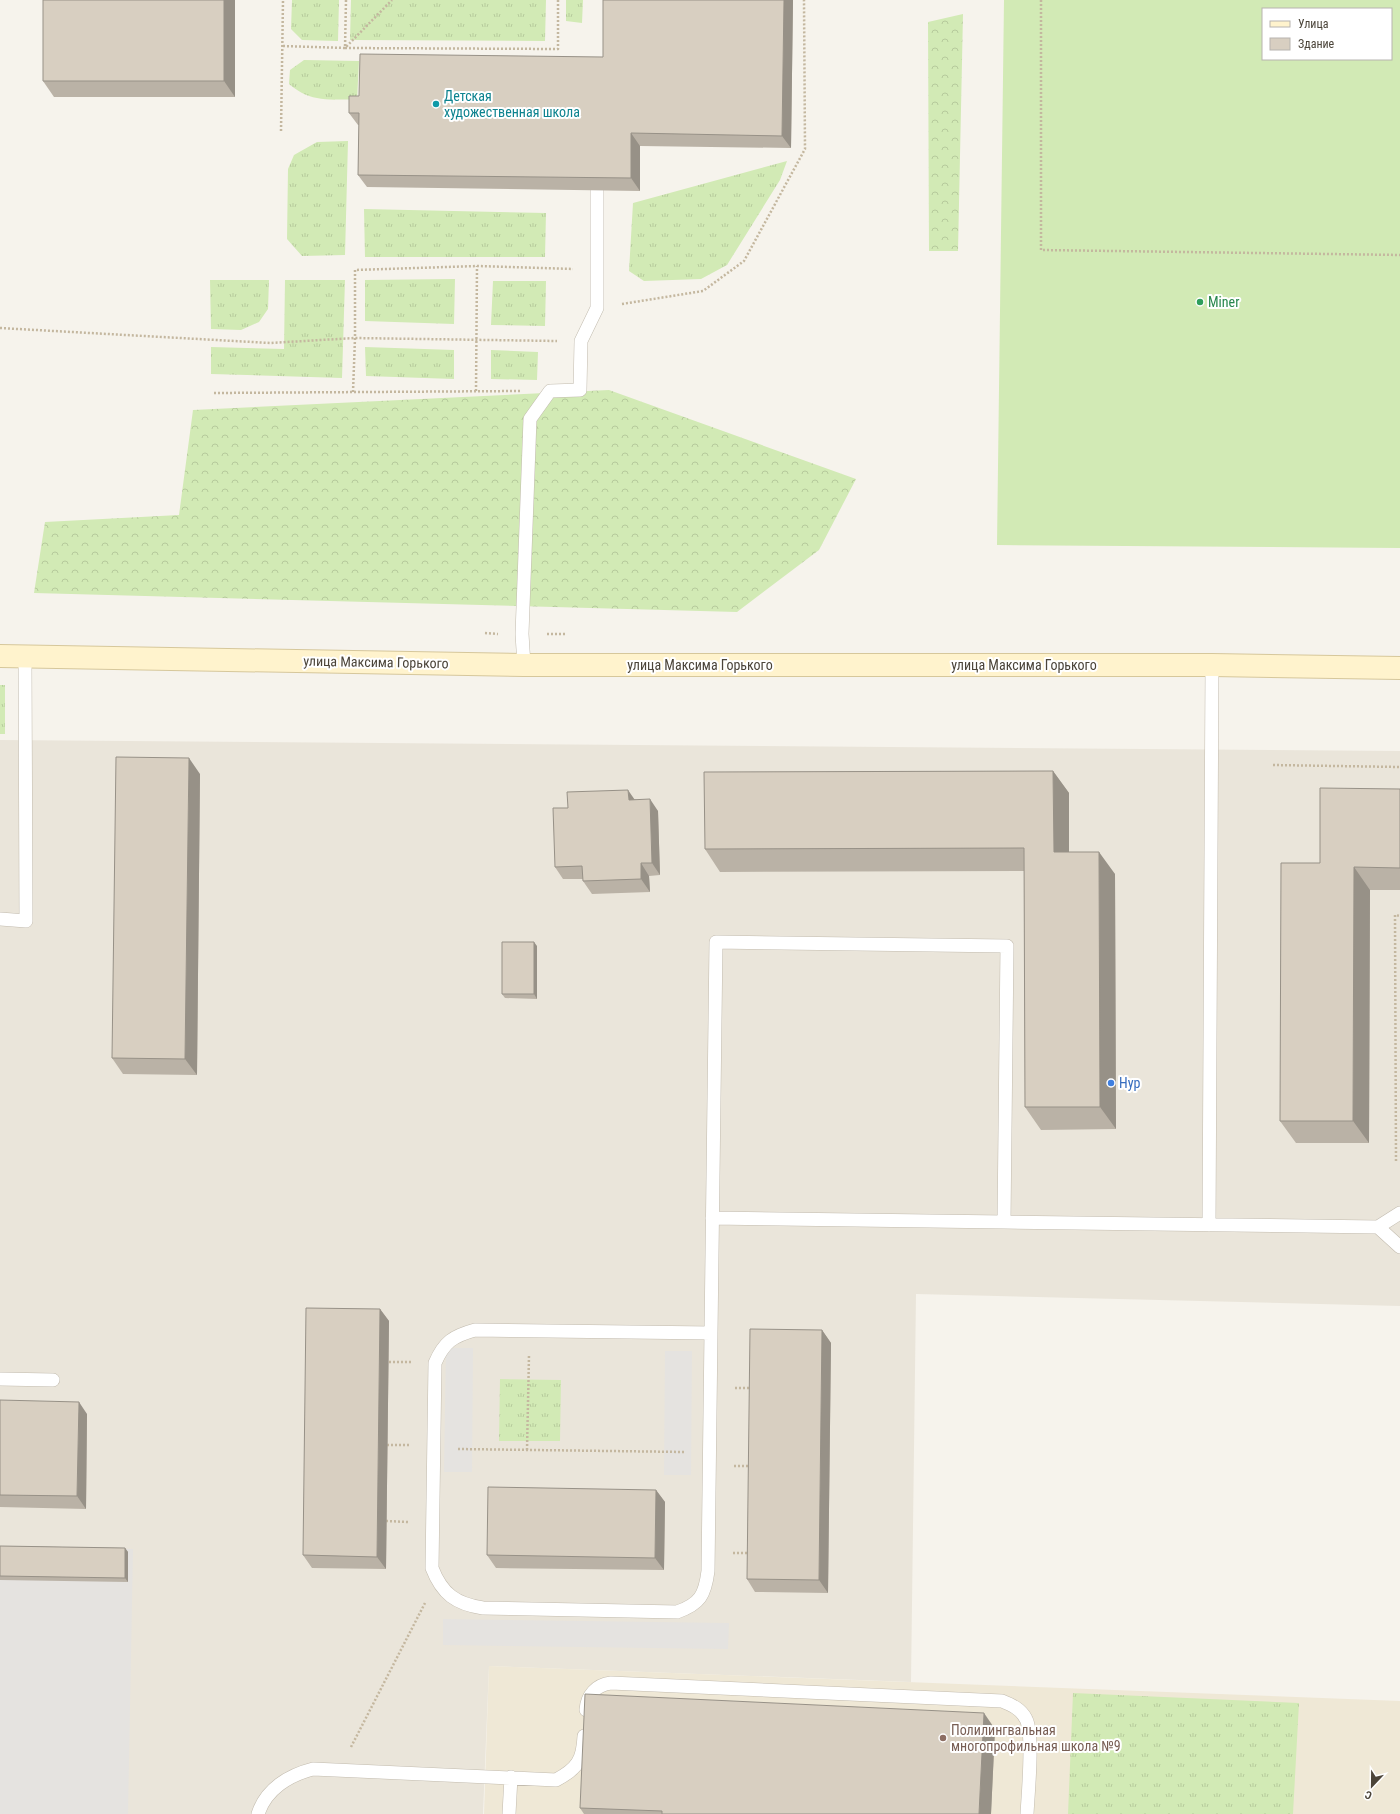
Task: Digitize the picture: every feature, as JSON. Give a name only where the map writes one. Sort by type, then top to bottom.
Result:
[{"type":"main road","name":"улица Максима Горького","points":[[0,656],[524,665],[1212,665],[1400,668]]},
{"type":"lane","points":[[524,665],[522,634],[530,419],[550,391],[580,390],[581,341],[597,308],[597,190]]},
{"type":"lane","points":[[0,919],[26,921],[25,656]]},
{"type":"lane","points":[[1209,1225],[1212,665]]},
{"type":"lane","points":[[711,1333],[475,1330],[460,1334],[449,1340],[434,1362],[432,1568],[443,1589],[454,1599],[468,1606],[483,1608],[676,1612],[689,1608],[698,1601],[706,1588],[708,1571],[716,942],[1007,946],[1004,1222]]},
{"type":"lane","points":[[712,1218],[1378,1227],[1400,1213]]},
{"type":"lane","points":[[1378,1227],[1400,1247]]},
{"type":"lane","points":[[0,1379],[53,1380]]},
{"type":"lane","points":[[258,1814],[265,1799],[274,1789],[296,1774],[313,1769],[556,1780],[574,1768],[583,1752],[586,1705],[590,1695],[596,1688],[603,1684],[611,1683],[1002,1701],[1018,1708],[1026,1719],[1030,1734],[1027,1814]]},
{"type":"lane","points":[[509,1814],[511,1777]]},
{"type":"path","points":[[280,131],[283,0]]},
{"type":"path","points":[[345,48],[346,0]]},
{"type":"path","points":[[345,48],[392,0]]},
{"type":"path","points":[[283,46],[345,48],[558,49],[558,0]]},
{"type":"path","points":[[597,308],[703,291],[744,261],[805,150],[804,0]]},
{"type":"path","points":[[1041,0],[1041,250],[1400,255]]},
{"type":"path","points":[[476,391],[477,266]]},
{"type":"path","points":[[353,392],[355,270],[477,266],[597,270]]},
{"type":"path","points":[[0,328],[270,343],[355,338],[581,341]]},
{"type":"path","points":[[214,393],[550,391]]},
{"type":"path","points":[[1273,765],[1400,767]]},
{"type":"path","points":[[1396,1161],[1395,916],[1400,916]]},
{"type":"path","points":[[527,1450],[529,1330]]},
{"type":"path","points":[[433,1449],[709,1453]]},
{"type":"path","points":[[339,1770],[437,1580]]},
{"type":"shaded area","points":[[0,740],[1400,751],[1400,1306],[916,1294],[911,1682],[489,1666],[483,1814],[0,1814]]},
{"type":"shaded area","points":[[446,1348],[473,1348],[472,1472],[444,1472]]},
{"type":"shaded area","points":[[665,1351],[692,1351],[691,1475],[664,1475]]},
{"type":"shaded area","points":[[0,1546],[133,1549],[128,1814],[0,1814]]},
{"type":"shaded area","points":[[443,1619],[729,1623],[728,1649],[443,1645]]},
{"type":"shaded area","name":"Полилингвальная многопрофильная школа №9","points":[[489,1666],[1400,1701],[1400,1814],[484,1814]]},
{"type":"green space","points":[[292,0],[339,0],[338,41],[302,40],[291,29]]},
{"type":"green space","points":[[351,0],[546,0],[545,41],[350,40]]},
{"type":"green space","points":[[566,0],[583,0],[582,23],[566,21]]},
{"type":"green space","name":"Miner","points":[[1004,0],[1400,0],[1400,548],[997,545]]},
{"type":"green space","points":[[963,14],[958,251],[929,251],[928,22]]},
{"type":"green space","points":[[304,60],[359,61],[357,100],[321,99],[305,94],[289,84],[290,70]]},
{"type":"green space","points":[[348,141],[345,255],[302,256],[287,239],[288,169],[294,155],[317,142]]},
{"type":"green space","points":[[787,161],[780,180],[727,265],[701,279],[644,281],[629,271],[633,203]]},
{"type":"green space","points":[[364,209],[546,213],[545,257],[365,257]]},
{"type":"green space","points":[[455,279],[454,324],[365,321],[365,280]]},
{"type":"green space","points":[[210,280],[269,280],[268,309],[259,322],[241,330],[211,329]]},
{"type":"green space","points":[[285,280],[345,280],[342,378],[211,374],[211,347],[284,349]]},
{"type":"green space","points":[[493,281],[546,281],[545,326],[491,325]]},
{"type":"green space","points":[[365,347],[454,350],[454,379],[366,376]]},
{"type":"green space","points":[[491,350],[538,352],[537,380],[491,379]]},
{"type":"green space","points":[[609,390],[856,479],[819,550],[737,612],[34,593],[45,522],[179,515],[193,410]]},
{"type":"green space","points":[[0,685],[5,685],[5,734],[0,734]]},
{"type":"green space","points":[[500,1379],[561,1380],[560,1441],[499,1441]]},
{"type":"green space","points":[[1073,1693],[1299,1703],[1293,1814],[1068,1814]]},
{"type":"building","points":[[43,0],[224,0],[224,81],[43,81]]},
{"type":"building","points":[[603,0],[784,0],[782,136],[631,133],[631,178],[358,175],[359,113],[349,113],[349,96],[359,96],[360,54],[603,57]]},
{"type":"building","points":[[116,757],[189,758],[185,1059],[112,1058]]},
{"type":"building","points":[[1053,771],[1054,852],[1099,852],[1100,1107],[1025,1107],[1024,848],[705,849],[704,772]]},
{"type":"building","points":[[1320,788],[1400,789],[1400,868],[1354,867],[1353,1121],[1280,1121],[1281,863],[1320,863]]},
{"type":"building","points":[[628,790],[629,800],[650,799],[652,863],[641,863],[641,879],[583,881],[582,866],[555,867],[553,808],[568,808],[567,792]]},
{"type":"building","points":[[502,942],[534,942],[534,994],[502,994]]},
{"type":"building","points":[[306,1308],[380,1309],[377,1557],[303,1555]]},
{"type":"building","points":[[750,1329],[822,1330],[819,1580],[747,1579]]},
{"type":"building","points":[[0,1400],[79,1402],[77,1496],[0,1495]]},
{"type":"building","points":[[488,1487],[656,1490],[655,1558],[487,1555]]},
{"type":"building","points":[[0,1546],[125,1548],[125,1578],[0,1576]]},
{"type":"building","points":[[585,1694],[984,1713],[979,1814],[662,1814],[662,1811],[580,1808]]},
{"type":"place","name":"Детская художественная школа","points":[[436,104]]},
{"type":"place","name":"Miner","points":[[1200,302]]},
{"type":"place","name":"Нур","points":[[1111,1083]]},
{"type":"place","name":"Полилингвальная многопрофильная школа №9","points":[[943,1738]]}]
